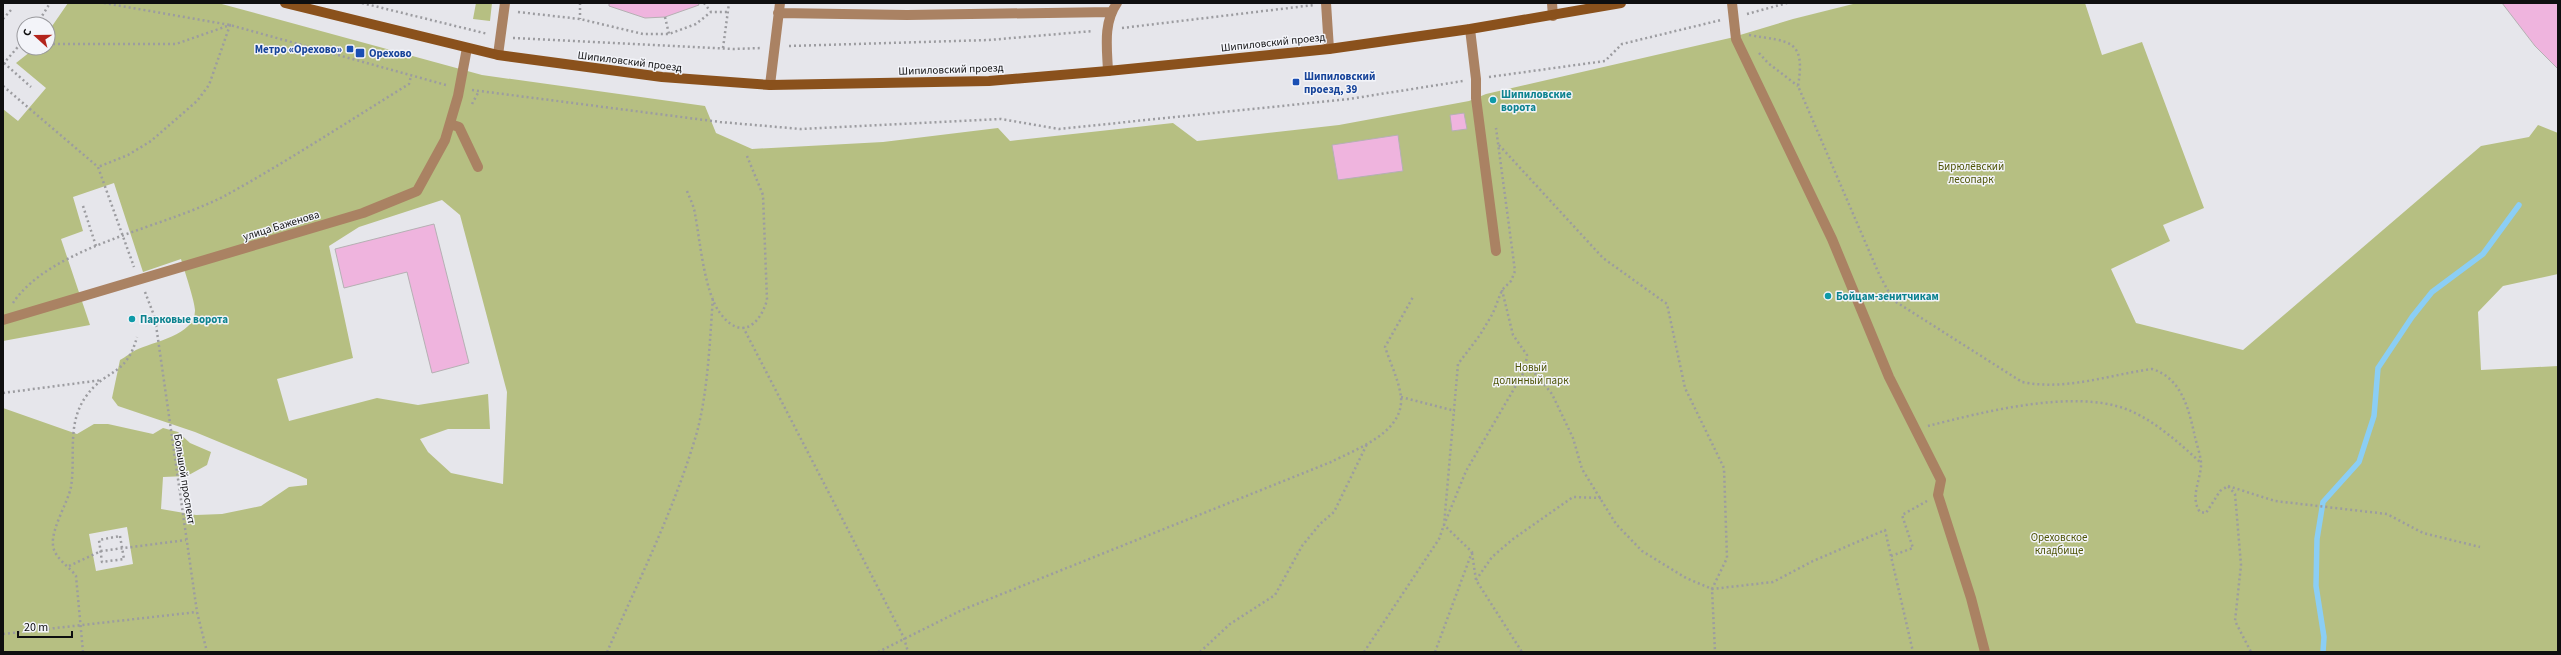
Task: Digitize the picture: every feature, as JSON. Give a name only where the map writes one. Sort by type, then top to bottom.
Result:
[{"type":"main road","name":"Шипиловский проезд","points":[[285,3],[498,55],[647,75],[770,85],[989,81],[1108,72],[1329,49],[1553,16],[1621,3]]},
{"type":"lane","points":[[1108,72],[1106,29],[1111,12],[1117,3]]},
{"type":"lane","points":[[1326,3],[1329,49]]},
{"type":"lane","points":[[1552,3],[1553,16]]},
{"type":"lane","points":[[1732,3],[1735,17],[1736,40],[1832,239],[1889,377],[1941,480],[1938,495],[1971,598],[1985,652]]},
{"type":"lane","points":[[498,55],[501,36],[509,7]]},
{"type":"lane","points":[[770,85],[773,47],[779,8],[907,15],[1111,12]]},
{"type":"lane","points":[[1470,29],[1476,79],[1476,98],[1496,251]]},
{"type":"lane","name":"улица Баженова","points":[[3,320],[363,214],[417,191],[432,166],[450,124],[460,88],[467,48]]},
{"type":"lane","points":[[450,124],[459,127],[478,167]]},
{"type":"path","points":[[42,16],[50,3]]},
{"type":"path","points":[[104,3],[230,24],[411,76],[460,88],[720,122],[801,129],[1001,119],[1059,129],[1349,98],[1605,62],[1622,44],[1787,3]]},
{"type":"path","points":[[362,3],[457,28],[501,36],[723,48],[989,40],[1106,29],[1326,3]]},
{"type":"path","points":[[580,3],[580,19]]},
{"type":"path","points":[[704,3],[711,12]]},
{"type":"path","points":[[723,48],[729,3]]},
{"type":"path","points":[[509,7],[580,19],[643,34],[669,34],[696,24],[711,12],[728,12]]},
{"type":"path","points":[[3,19],[11,10]]},
{"type":"path","points":[[665,17],[669,34]]},
{"type":"path","points":[[1735,17],[1749,35],[1752,42]]},
{"type":"path","points":[[56,44],[176,44],[230,24]]},
{"type":"path","points":[[98,167],[128,155],[151,140],[197,100],[209,85],[230,24]]},
{"type":"path","points":[[1749,35],[1772,38],[1791,45],[1799,53],[1802,65],[1798,86]]},
{"type":"path","points":[[1756,48],[1768,63],[1798,86],[1879,274],[1892,300],[2022,382],[2039,386],[2067,385],[2152,369],[2164,372],[2173,380],[2188,406],[2201,462],[2195,493],[2196,508],[2200,512],[2206,513],[2220,491],[2228,486],[2275,501],[2387,514],[2422,533],[2480,547]]},
{"type":"path","points":[[16,49],[3,64],[31,87]]},
{"type":"path","points":[[11,305],[20,293],[39,275],[96,246],[228,194],[409,84],[411,76]]},
{"type":"path","points":[[3,86],[98,167],[122,237],[139,279]]},
{"type":"path","points":[[1444,525],[1458,364],[1483,330],[1493,313],[1502,290],[1510,281],[1515,272],[1499,145],[1495,126]]},
{"type":"path","points":[[1499,145],[1603,258],[1667,304],[1685,388],[1724,468],[1727,558],[1712,589],[1715,652]]},
{"type":"path","points":[[687,191],[695,213],[698,240],[713,296],[719,312],[731,324],[743,328],[756,324],[762,316],[767,300],[763,195],[747,156]]},
{"type":"path","points":[[83,206],[96,246]]},
{"type":"path","points":[[1364,652],[1439,539],[1466,471],[1525,370],[1527,355],[1513,335],[1502,290]]},
{"type":"path","points":[[607,652],[667,519],[697,431],[708,358],[713,296]]},
{"type":"path","points":[[878,652],[962,610],[1324,465],[1367,444],[1386,431],[1393,423],[1401,397],[1385,347],[1413,297]]},
{"type":"path","name":"Большой проспект","points":[[153,308],[197,612],[207,652]]},
{"type":"path","points":[[743,328],[904,638],[908,652]]},
{"type":"path","points":[[83,652],[76,576],[69,566],[59,559],[53,545],[62,510],[70,488],[72,433],[77,413],[87,395],[103,380],[123,367],[132,353],[137,337]]},
{"type":"path","points":[[1525,370],[1536,374],[1552,394],[1573,438],[1582,469],[1602,498],[1616,524],[1642,551],[1686,578],[1712,589],[1773,582],[1813,561],[1885,530],[1913,652]]},
{"type":"path","points":[[3,393],[103,380]]},
{"type":"path","points":[[1401,397],[1454,411]]},
{"type":"path","points":[[1916,428],[1986,411],[2042,404],[2097,401],[2126,409],[2162,429],[2201,462]]},
{"type":"path","points":[[1200,652],[1230,624],[1275,595],[1302,546],[1320,524],[1334,512],[1367,444]]},
{"type":"path","points":[[2228,486],[2235,494],[2241,565],[2235,621],[2251,652]]},
{"type":"path","points":[[1891,556],[1913,548],[1902,516],[1938,495]]},
{"type":"path","points":[[1476,580],[1492,557],[1513,539],[1573,497],[1602,498]]},
{"type":"path","points":[[1444,525],[1472,552],[1476,580],[1522,652]]},
{"type":"path","points":[[120,536],[124,559],[102,562],[101,551],[100,540],[120,536]]},
{"type":"path","points":[[69,566],[101,551],[186,540]]},
{"type":"path","points":[[1435,652],[1472,552]]},
{"type":"path","points":[[3,634],[197,612]]},
{"type":"green space","points":[[68,3],[218,3],[482,75],[705,106],[716,133],[752,149],[883,142],[998,128],[1010,141],[1173,123],[1197,141],[1339,125],[1469,101],[1486,94],[1730,38],[1793,19],[1857,3],[2085,3],[2102,55],[2142,42],[2204,208],[2163,225],[2170,241],[2111,269],[2136,323],[2243,350],[2481,146],[2529,137],[2538,125],[2558,133],[2558,274],[2503,286],[2478,312],[2481,370],[2558,366],[2558,652],[3,652],[3,408],[77,434],[94,424],[108,424],[153,434],[163,428],[178,432],[190,443],[211,452],[207,465],[187,476],[163,477],[161,509],[196,515],[222,514],[261,506],[289,487],[307,485],[307,479],[296,474],[195,432],[118,406],[112,398],[120,360],[136,350],[181,332],[189,326],[193,319],[195,310],[181,259],[143,272],[114,183],[73,197],[83,231],[61,239],[90,325],[3,341],[3,109],[18,121],[46,88],[16,63],[25,56],[56,56],[56,20]],"holes":[[[442,200],[460,215],[507,392],[503,484],[451,473],[428,452],[420,439],[448,429],[490,429],[488,394],[418,405],[377,398],[289,421],[277,379],[353,358],[329,246],[359,227]],[[127,527],[133,564],[96,571],[89,534]]]},
{"type":"green space","points":[[476,3],[492,3],[490,21],[473,19]]},
{"type":"building","points":[[609,3],[698,3],[699,5],[665,17],[645,18],[609,6]]},
{"type":"building","points":[[2502,3],[2558,3],[2558,69],[2535,46]]},
{"type":"building","points":[[1464,113],[1467,129],[1452,131],[1450,115]]},
{"type":"building","points":[[1398,135],[1403,171],[1338,180],[1332,145]]},
{"type":"building","points":[[434,224],[469,363],[432,373],[407,272],[344,288],[335,249]]},
{"type":"waterway","points":[[2323,652],[2324,637],[2316,586],[2317,539],[2323,502],[2359,462],[2374,416],[2378,368],[2412,317],[2432,292],[2483,254],[2519,205]]},
{"type":"place","name":"Метро «Орехово»","points":[[350,49]]},
{"type":"place","name":"Орехово","points":[[360,53]]},
{"type":"place","name":"Шипиловский проезд, 39","points":[[1296,82]]},
{"type":"place","name":"Шипиловские ворота","points":[[1493,100]]},
{"type":"place","name":"Бойцам-зенитчикам","points":[[1828,296]]},
{"type":"place","name":"Парковые ворота","points":[[132,319]]},
{"type":"park label","name":"Бирюлёвский лесопарк","points":[[1971,172]]},
{"type":"park label","name":"Новый долинный парк","points":[[1531,373]]},
{"type":"park label","name":"Ореховское кладбище","points":[[2059,543]]}]
